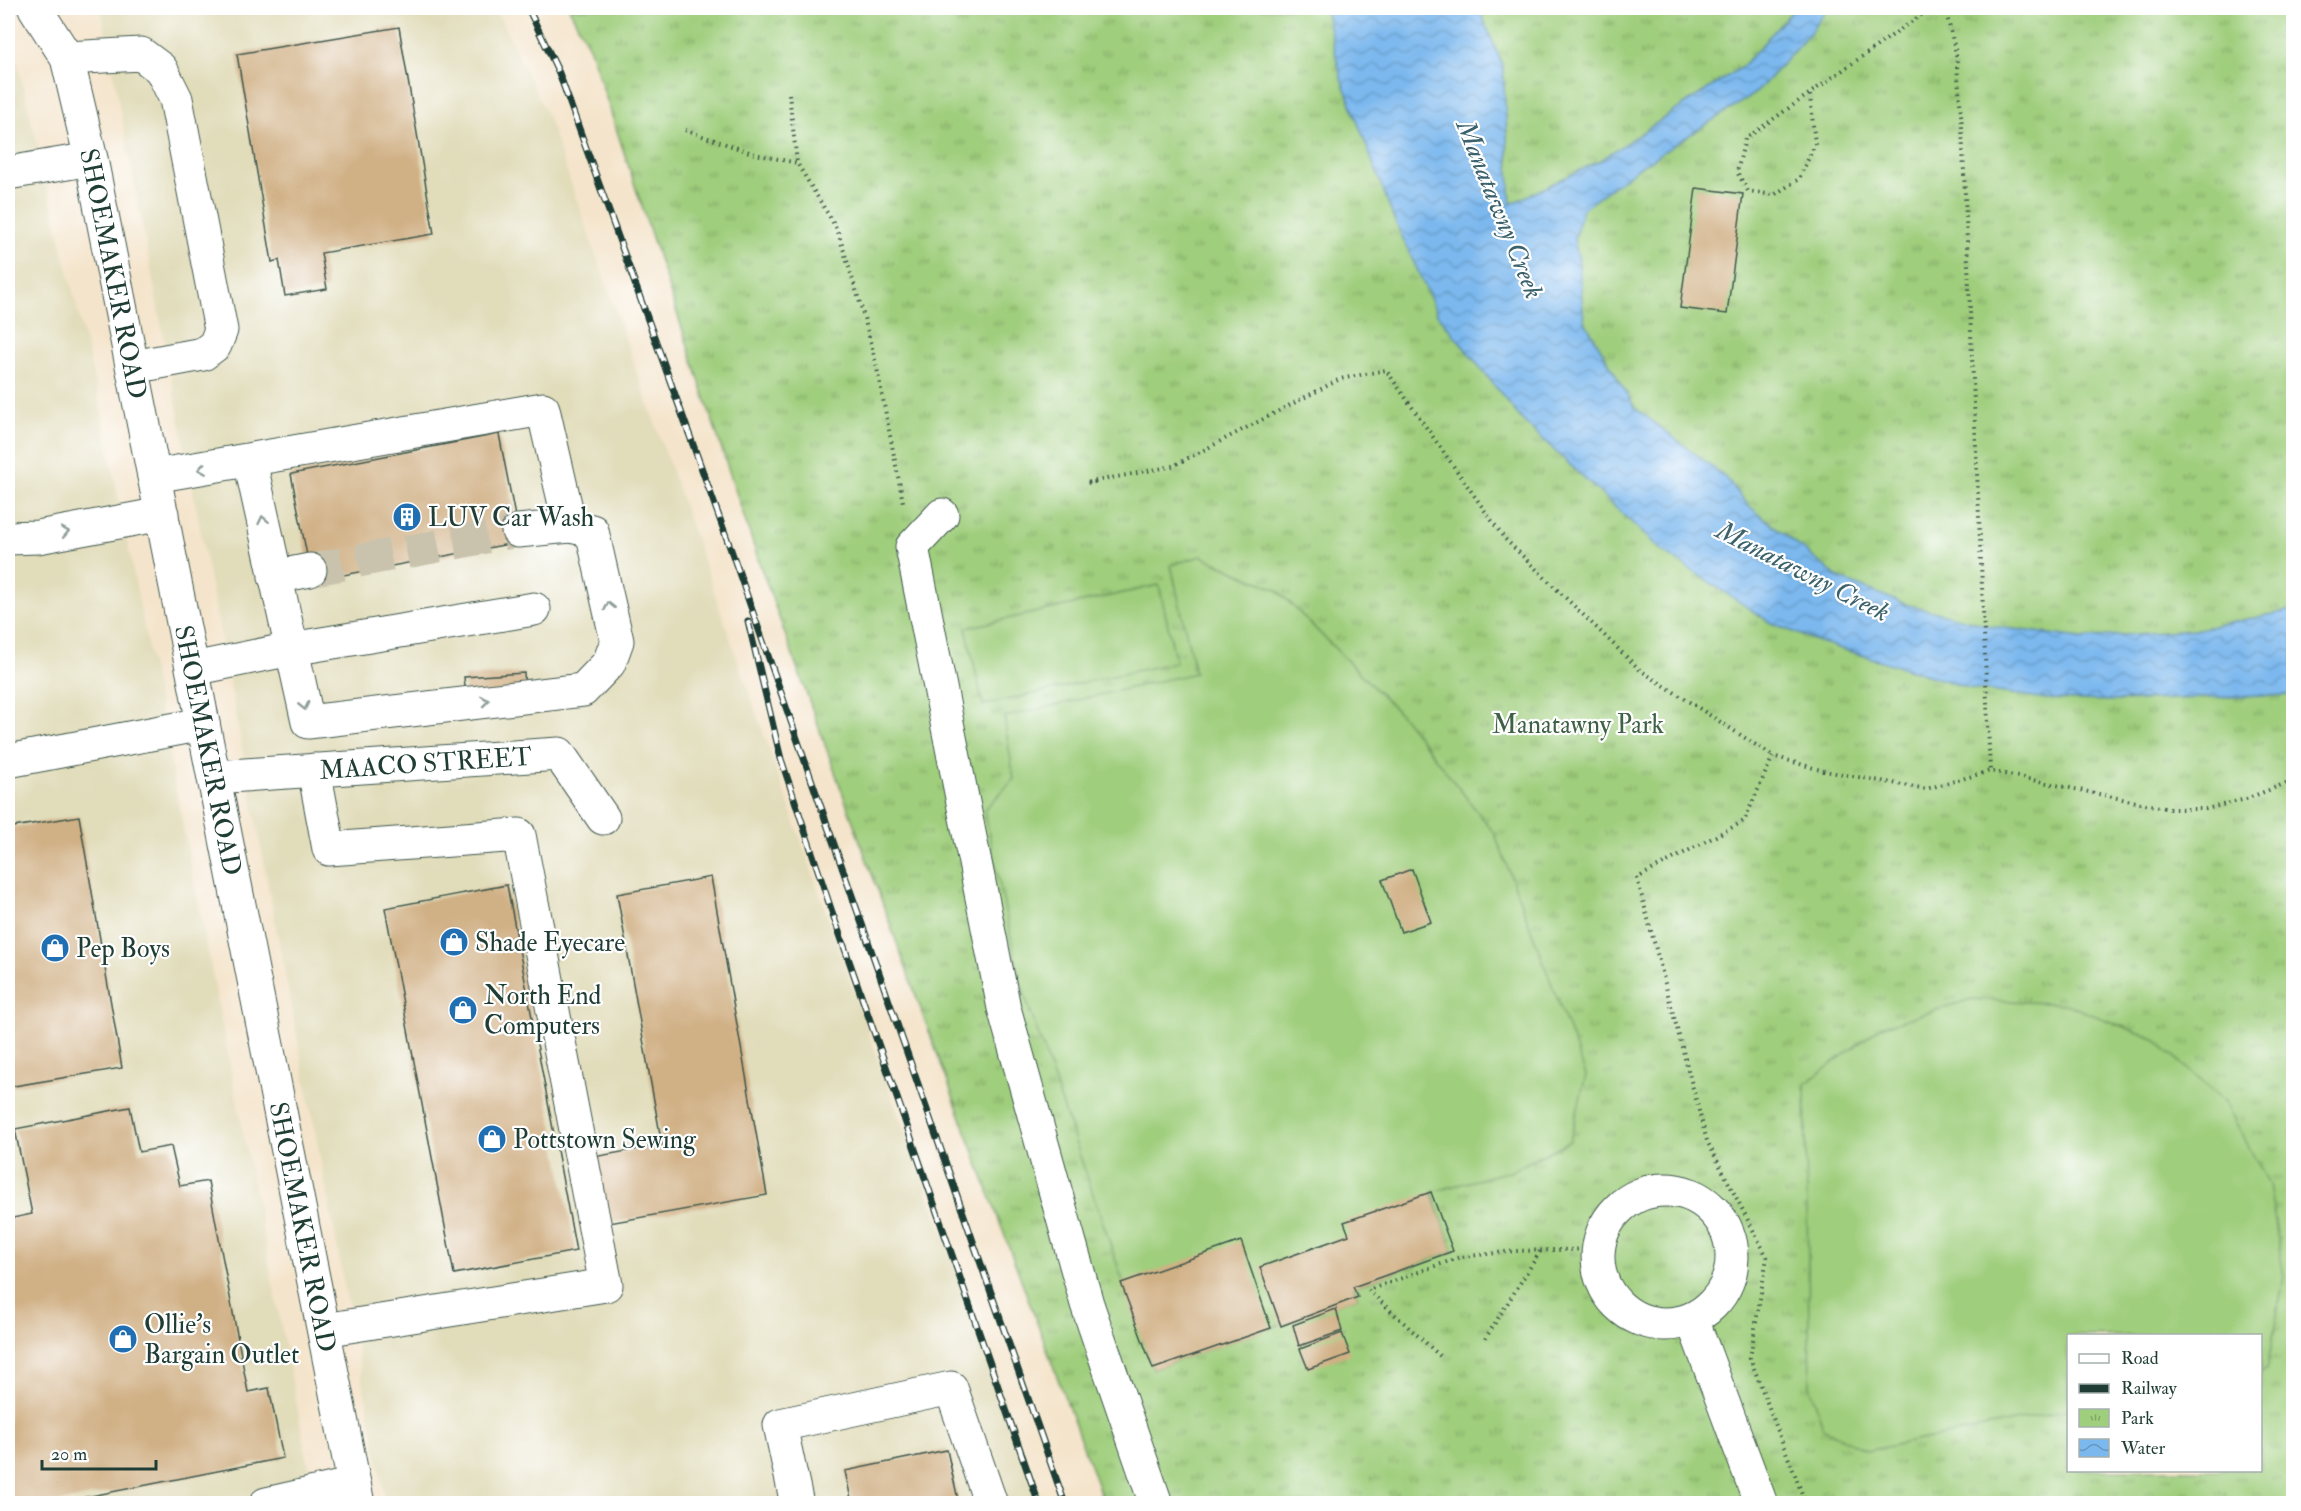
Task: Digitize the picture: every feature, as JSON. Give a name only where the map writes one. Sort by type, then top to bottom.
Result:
[{"type":"street","name":"SHOEMAKER ROAD","points":[[35,8],[67,58],[91,159],[356,1493]]},
{"type":"street","points":[[67,58],[141,54],[161,69],[176,99],[221,330],[215,345],[203,354],[133,368]]},
{"type":"street","points":[[8,173],[91,159]]},
{"type":"street","points":[[154,476],[543,410],[570,526]]},
{"type":"street","points":[[250,461],[308,722],[583,690],[609,663],[616,641],[592,531],[570,526],[518,531]]},
{"type":"street","points":[[8,538],[38,537],[162,514]]},
{"type":"street","points":[[942,515],[912,547],[1004,1008],[1087,1304],[1156,1503]]},
{"type":"street","points":[[275,577],[310,570]]},
{"type":"street","points":[[193,669],[291,649],[534,609]]},
{"type":"street","points":[[8,761],[203,724]]},
{"type":"street","name":"MAACO STREET","points":[[214,777],[559,754],[603,818]]},
{"type":"street","points":[[314,770],[329,849],[519,835],[606,1285],[324,1330]]},
{"type":"street","points":[[1664,1189],[1687,1193],[1707,1203],[1723,1221],[1732,1242],[1733,1265],[1726,1287],[1712,1306],[1692,1319],[1671,1325],[1650,1323],[1630,1314],[1613,1300],[1602,1282],[1598,1261],[1599,1249],[1600,1239],[1609,1219],[1623,1204],[1642,1193],[1664,1189]]},
{"type":"street","points":[[1692,1319],[1761,1503]]},
{"type":"street","points":[[796,1503],[780,1425],[951,1388],[991,1503]]},
{"type":"street","points":[[266,1503],[356,1493]]},
{"type":"path","points":[[1810,95],[1815,144],[1799,179],[1774,195],[1748,191],[1737,172],[1745,139],[1931,8]]},
{"type":"path","points":[[1945,8],[1956,53],[1963,147],[1990,771]]},
{"type":"path","points":[[789,94],[797,163],[837,229],[876,363],[912,547]]},
{"type":"path","points":[[685,130],[755,154],[797,163]]},
{"type":"path","points":[[1095,482],[1086,483],[1173,466],[1340,379],[1386,370],[1504,538],[1640,670],[1773,756],[1824,771],[1926,789],[1990,771],[2096,791],[2169,809],[2206,809],[2246,799],[2294,780]]},
{"type":"path","points":[[1773,756],[1744,821],[1637,878],[1707,1141],[1767,1257],[1750,1358],[1806,1503]]},
{"type":"path","points":[[1440,1356],[1368,1290],[1461,1257],[1541,1250],[1599,1249]]},
{"type":"path","points":[[1485,1339],[1541,1250]]},
{"type":"shaded area","points":[[94,8],[495,8],[547,115],[871,1040],[1043,1503],[386,1503],[102,14]]},
{"type":"shaded area","points":[[8,49],[17,61],[100,403],[316,1503],[8,1503]]},
{"type":"green space","name":"Manatawny Park","points":[[569,8],[2293,8],[2293,1503],[1104,1503],[928,1029],[760,565],[590,49]]},
{"type":"green space","points":[[1201,556],[1277,590],[1403,717],[1495,834],[1586,1075],[1570,1141],[1513,1170],[1432,1192],[1453,1251],[1354,1287],[1358,1297],[1153,1369],[1020,981],[984,810],[1014,779],[1004,717],[1195,673],[1171,565]]},
{"type":"green space","points":[[1159,585],[1176,662],[983,705],[966,628]]},
{"type":"green space","points":[[1972,999],[2066,1004],[2154,1039],[2224,1101],[2269,1184],[2284,1277],[2267,1370],[2262,1371],[2262,1334],[2067,1334],[2067,1410],[1866,1451],[1823,1428],[1810,1385],[1805,1084],[1881,1027]]},
{"type":"water","name":"Manatawny Creek","points":[[1325,8],[1479,8],[1503,67],[1511,204],[1599,161],[1743,66],[1795,8],[1827,8],[1810,33],[1757,92],[1638,168],[1583,209],[1574,240],[1578,255],[1584,320],[1635,408],[1724,476],[1749,506],[1839,578],[1905,604],[1990,626],[2081,638],[2193,630],[2293,610],[2293,695],[2112,701],[2047,699],[1969,688],[1819,642],[1771,623],[1661,550],[1523,421],[1438,315],[1394,219],[1341,78]]},
{"type":"building","points":[[399,27],[434,234],[321,253],[327,289],[285,296],[279,260],[272,262],[237,54]]},
{"type":"building","points":[[1696,188],[1743,194],[1727,314],[1680,308]]},
{"type":"building","name":"LUV Car Wash","points":[[499,434],[520,542],[312,581],[291,474]]},
{"type":"building","points":[[524,673],[525,691],[466,695],[464,677]]},
{"type":"building","name":"Pep Boys","points":[[79,816],[122,1068],[8,1087],[8,828]]},
{"type":"building","points":[[1412,869],[1431,922],[1401,932],[1382,880]]},
{"type":"building","points":[[711,877],[767,1195],[604,1224],[593,1157],[662,1145],[617,894]]},
{"type":"building","points":[[507,885],[576,1251],[454,1274],[385,908]]},
{"type":"building","name":"Ollie's Bargain Outlet","points":[[130,1107],[139,1152],[171,1146],[180,1186],[208,1181],[248,1392],[269,1388],[283,1458],[51,1504],[8,1504],[8,1219],[32,1214],[15,1129]]},
{"type":"building","points":[[1431,1192],[1453,1251],[1353,1287],[1358,1297],[1281,1326],[1260,1267],[1349,1235],[1344,1222]]},
{"type":"building","points":[[1241,1241],[1271,1328],[1153,1369],[1121,1283]]},
{"type":"building","points":[[1336,1309],[1342,1331],[1299,1346],[1293,1325]]},
{"type":"building","points":[[1342,1333],[1350,1354],[1308,1369],[1300,1349]]},
{"type":"building","points":[[947,1450],[959,1504],[852,1504],[845,1471]]},
{"type":"tunnel","points":[[310,570],[518,531]]},
{"type":"railway","points":[[528,8],[559,73],[731,550],[1065,1504]]},
{"type":"railway","points":[[748,621],[781,759],[831,909],[1039,1504]]},
{"type":"place","name":"LUV Car Wash","points":[[407,517]]},
{"type":"place","name":"Shade Eyecare","points":[[454,942]]},
{"type":"place","name":"Pep Boys","points":[[55,948]]},
{"type":"place","name":"North End Computers","points":[[463,1010]]},
{"type":"place","name":"Pottstown Sewing","points":[[492,1139]]},
{"type":"place","name":"Ollie's Bargain Outlet","points":[[123,1339]]}]
